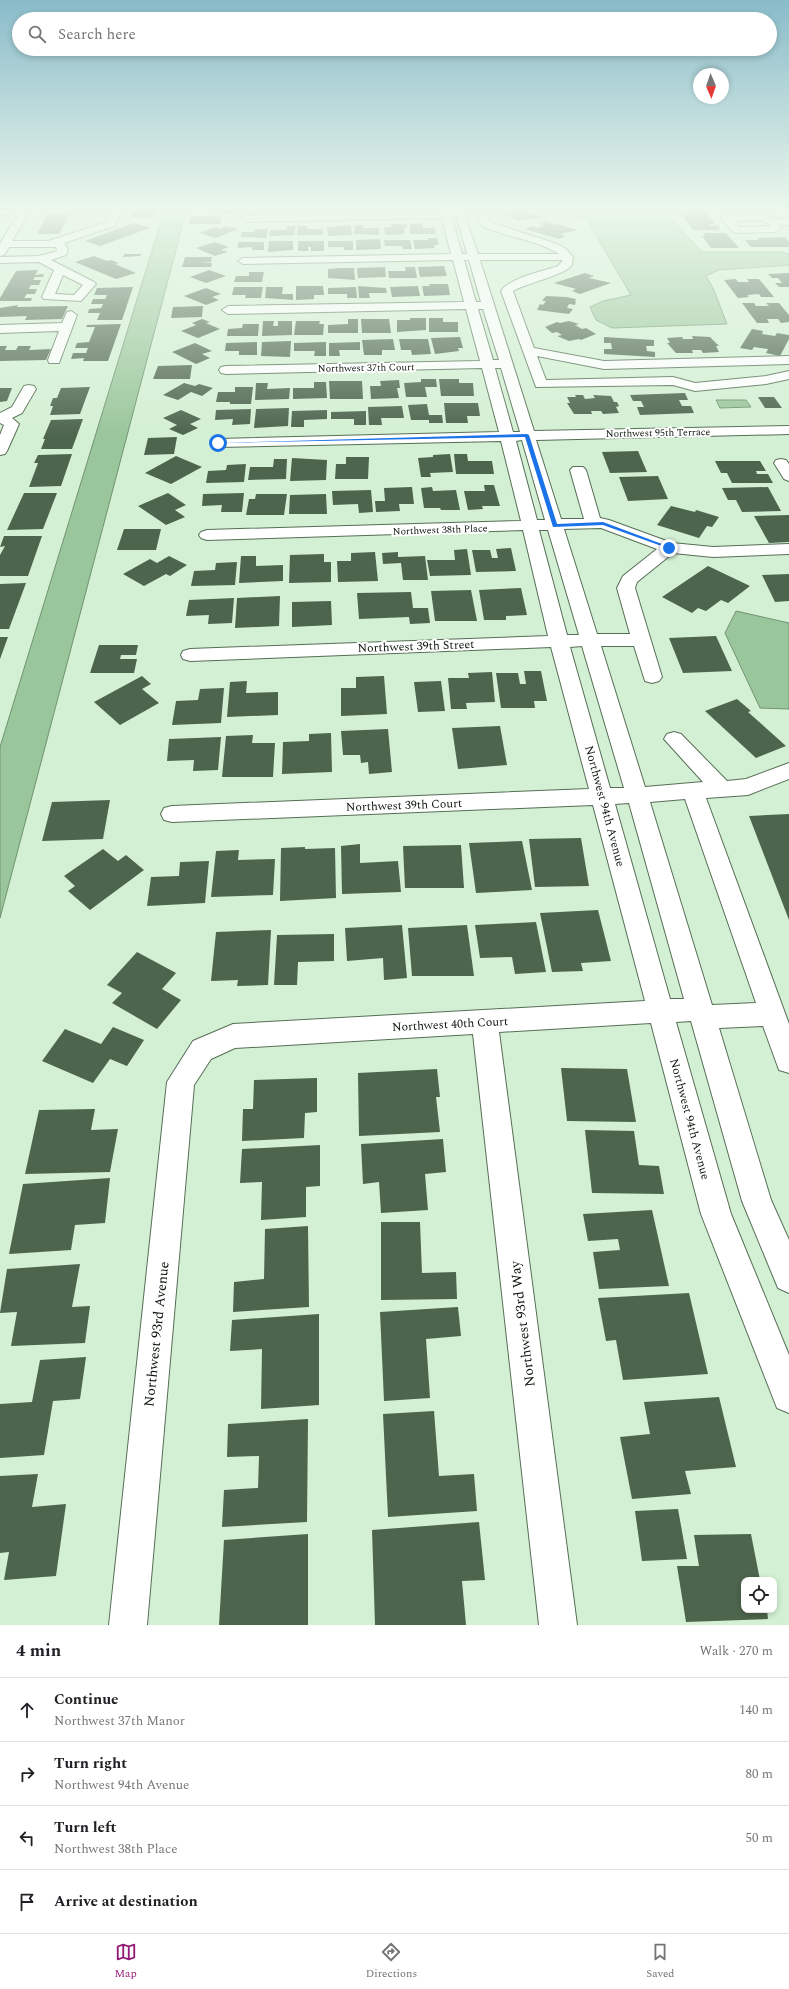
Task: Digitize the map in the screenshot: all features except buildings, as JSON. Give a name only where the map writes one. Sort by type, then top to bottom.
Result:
[{"type":"street","points":[[54,284],[48,297],[77,299]]},
{"type":"street","points":[[54,360],[77,299],[90,284]]},
{"type":"street","name":"Northwest 94th Avenue","points":[[473,284],[517,435],[555,526],[637,795],[757,1201],[789,1277]]},
{"type":"street","points":[[516,284],[508,288],[507,291],[541,384],[673,381],[695,387],[766,380],[789,375]]},
{"type":"street","points":[[228,310],[479,305]]},
{"type":"street","points":[[0,329],[64,333]]},
{"type":"street","points":[[0,340],[64,333]]},
{"type":"street","points":[[529,352],[540,352],[586,364],[604,365],[789,360]]},
{"type":"street","name":"Northwest 37th Court","points":[[226,370],[497,364]]},
{"type":"street","points":[[1,418],[17,410],[29,389]]},
{"type":"street","points":[[0,451],[12,424],[1,418]]},
{"type":"street","name":"Northwest 95th Terrace","points":[[218,443],[789,430]]},
{"type":"street","name":"Northwest 94th Avenue","points":[[517,435],[529,526],[559,641],[716,1214],[789,1396]]},
{"type":"street","points":[[781,463],[789,476]]},
{"type":"street","points":[[578,470],[594,524]]},
{"type":"street","name":"Northwest 38th Place","points":[[207,535],[555,526],[603,523],[669,548],[714,552],[789,549]]},
{"type":"street","points":[[652,676],[626,588],[629,580],[669,548]]},
{"type":"street","name":"Northwest 39th Street","points":[[190,655],[589,640],[642,640]]},
{"type":"street","points":[[674,739],[722,789]]},
{"type":"street","points":[[637,795],[748,787],[789,771]]},
{"type":"street","points":[[693,791],[789,1061]]},
{"type":"street","name":"Northwest 39th Court","points":[[172,814],[637,795]]},
{"type":"street","name":"Northwest 40th Court","points":[[202,1050],[233,1036],[485,1023],[660,1010],[701,1013],[772,1014]]},
{"type":"street","name":"Northwest 93rd Way","points":[[485,1023],[558,1625]]},
{"type":"street","name":"Northwest 93rd Avenue","points":[[128,1625],[181,1082],[202,1050]]},
{"type":"shaded area","points":[[142,284],[167,284],[0,918],[0,747]]},
{"type":"shaded area","points":[[624,284],[711,284],[727,324],[612,328],[596,320],[590,307],[603,301],[631,295]]},
{"type":"shaded area","points":[[716,400],[746,400],[751,407],[720,408]]},
{"type":"shaded area","points":[[736,611],[789,623],[789,709],[760,708],[725,633]]},
{"type":"route","points":[[218,443],[527,435],[555,526],[603,523],[669,548]]}]
